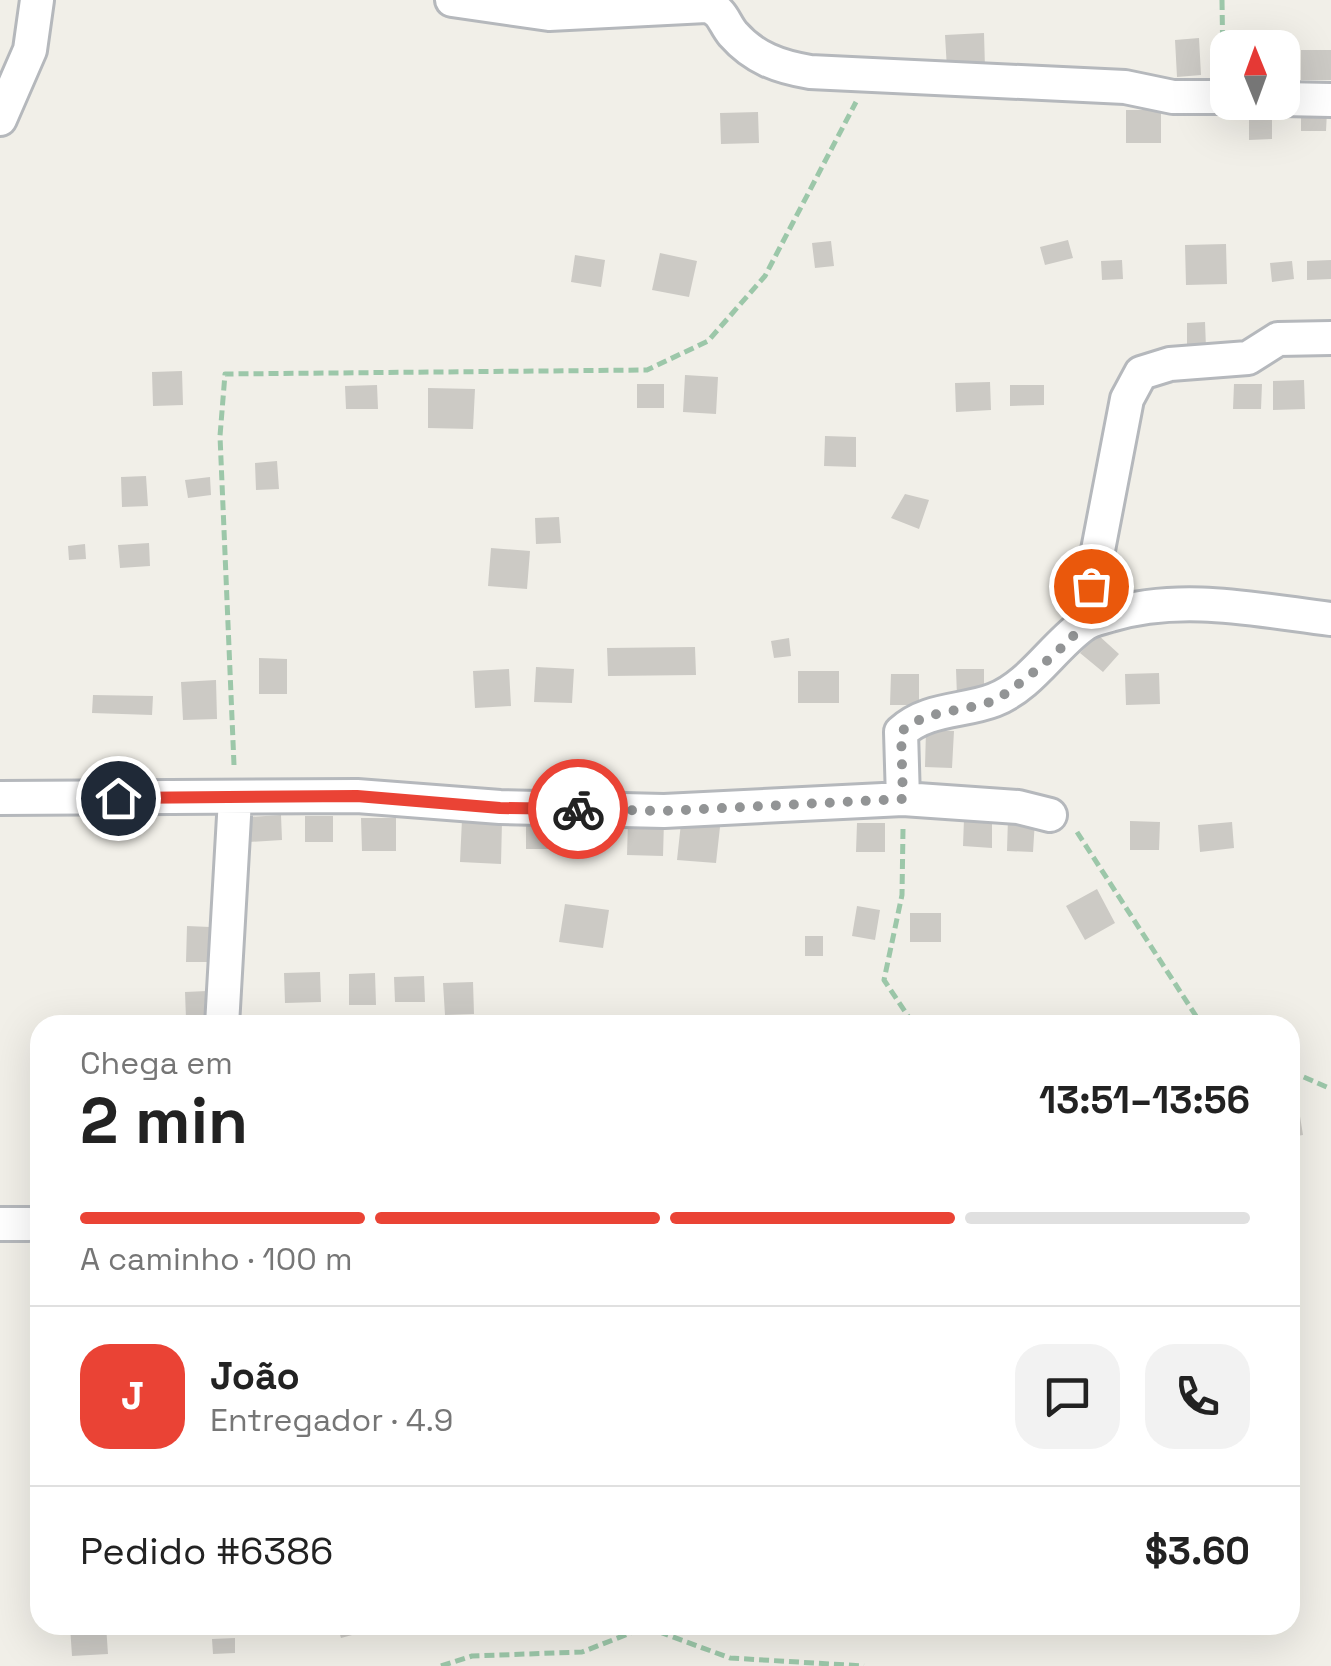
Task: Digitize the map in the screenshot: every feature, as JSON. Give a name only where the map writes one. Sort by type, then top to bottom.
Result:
[{"type":"street","points":[[0,119],[30,50],[37,0]]},
{"type":"street","points":[[452,0],[549,14],[706,6],[722,15],[730,32],[760,58],[778,66],[869,78],[1125,88],[1173,96],[1210,97]]},
{"type":"street","points":[[1300,99],[1331,100]]},
{"type":"street","points":[[1084,623],[1127,398],[1141,374],[1170,364],[1248,358],[1278,339],[1331,338]]},
{"type":"street","points":[[903,799],[901,732],[924,717],[996,700],[1039,667],[1084,623],[1136,607],[1206,604],[1331,619]]},
{"type":"street","points":[[0,798],[357,796],[500,808],[664,811],[903,799],[1018,807],[1050,815]]},
{"type":"street","points":[[223,1015],[235,798]]},
{"type":"path","points":[[1222,0],[1223,30]]},
{"type":"path","points":[[235,798],[220,436],[225,374],[646,370],[708,341],[764,276],[869,78]]},
{"type":"path","points":[[903,799],[902,895],[884,980],[907,1015]]},
{"type":"path","points":[[1050,815],[1073,825],[1195,1015]]},
{"type":"path","points":[[1300,1075],[1331,1089]]},
{"type":"path","points":[[441,1666],[472,1656],[582,1652],[625,1635]]},
{"type":"path","points":[[671,1635],[730,1658],[864,1666]]},
{"type":"building","points":[[984,33],[985,68],[947,69],[945,35]]},
{"type":"building","points":[[1199,38],[1201,75],[1177,77],[1175,40]]},
{"type":"building","points":[[1301,50],[1331,50],[1331,80],[1301,80]]},
{"type":"building","points":[[1126,110],[1161,110],[1161,143],[1126,143]]},
{"type":"building","points":[[758,112],[759,143],[721,144],[720,113]]},
{"type":"building","points":[[1301,112],[1327,112],[1326,131],[1301,131]]},
{"type":"building","points":[[1249,120],[1272,120],[1272,139],[1249,140]]},
{"type":"building","points":[[1068,240],[1073,258],[1045,265],[1040,247]]},
{"type":"building","points":[[831,241],[834,266],[815,268],[812,243]]},
{"type":"building","points":[[1226,244],[1227,284],[1186,285],[1185,245]]},
{"type":"building","points":[[660,253],[697,261],[689,297],[652,290]]},
{"type":"building","points":[[575,255],[605,260],[601,287],[571,282]]},
{"type":"building","points":[[1122,260],[1123,279],[1102,280],[1101,261]]},
{"type":"building","points":[[1331,260],[1331,279],[1307,280],[1307,261]]},
{"type":"building","points":[[1292,261],[1294,279],[1272,282],[1270,263]]},
{"type":"building","points":[[1205,322],[1206,348],[1187,348],[1187,323]]},
{"type":"building","points":[[182,371],[183,405],[153,406],[152,372]]},
{"type":"building","points":[[685,375],[718,377],[716,414],[683,412]]},
{"type":"building","points":[[1304,380],[1305,409],[1273,410],[1273,381]]},
{"type":"building","points":[[990,382],[991,410],[956,412],[955,383]]},
{"type":"building","points":[[637,384],[664,384],[664,408],[637,408]]},
{"type":"building","points":[[1234,384],[1262,384],[1261,409],[1233,409]]},
{"type":"building","points":[[377,385],[378,409],[346,409],[345,386]]},
{"type":"building","points":[[1010,385],[1044,385],[1044,405],[1010,406]]},
{"type":"building","points":[[428,388],[475,389],[473,429],[428,428]]},
{"type":"building","points":[[825,436],[856,437],[856,467],[824,466]]},
{"type":"building","points":[[277,461],[279,489],[256,490],[255,463]]},
{"type":"building","points":[[146,476],[148,506],[122,507],[121,477]]},
{"type":"building","points":[[210,477],[211,495],[188,498],[185,480]]},
{"type":"building","points":[[905,494],[929,500],[919,529],[891,518]]},
{"type":"building","points":[[559,517],[561,543],[536,544],[535,518]]},
{"type":"building","points":[[149,543],[150,566],[120,568],[118,545]]},
{"type":"building","points":[[85,544],[86,559],[69,560],[68,546]]},
{"type":"building","points":[[491,548],[530,551],[527,589],[488,586]]},
{"type":"building","points":[[1097,634],[1119,654],[1103,672],[1080,653]]},
{"type":"building","points":[[789,638],[791,656],[774,658],[771,641]]},
{"type":"building","points":[[695,647],[696,675],[608,676],[607,648]]},
{"type":"building","points":[[259,658],[287,659],[287,694],[259,694]]},
{"type":"building","points":[[536,667],[574,669],[572,703],[534,702]]},
{"type":"building","points":[[509,669],[511,706],[475,708],[473,671]]},
{"type":"building","points":[[956,669],[984,669],[984,696],[957,696]]},
{"type":"building","points":[[798,671],[839,671],[839,703],[798,703]]},
{"type":"building","points":[[1159,673],[1160,704],[1126,705],[1125,674]]},
{"type":"building","points":[[891,674],[919,674],[919,705],[890,705]]},
{"type":"building","points":[[216,680],[217,719],[183,720],[181,682]]},
{"type":"building","points":[[93,695],[153,696],[152,715],[92,713]]},
{"type":"building","points":[[926,730],[954,731],[952,768],[925,767]]},
{"type":"building","points":[[281,815],[282,840],[249,842],[248,817]]},
{"type":"building","points":[[305,816],[333,816],[333,842],[305,842]]},
{"type":"building","points":[[361,818],[396,818],[396,851],[362,851]]},
{"type":"building","points":[[1008,818],[1035,820],[1033,852],[1007,851]]},
{"type":"building","points":[[462,819],[502,821],[501,864],[460,862]]},
{"type":"building","points":[[964,819],[992,820],[992,848],[963,846]]},
{"type":"building","points":[[628,820],[664,821],[663,856],[627,855]]},
{"type":"building","points":[[1130,821],[1160,822],[1159,850],[1130,850]]},
{"type":"building","points":[[1232,822],[1234,848],[1200,852],[1198,825]]},
{"type":"building","points":[[681,823],[720,827],[716,863],[677,860]]},
{"type":"building","points":[[857,823],[885,823],[885,852],[856,852]]},
{"type":"building","points":[[526,824],[556,824],[556,849],[526,849]]},
{"type":"building","points":[[1097,889],[1115,923],[1085,940],[1066,906]]},
{"type":"building","points":[[565,904],[609,910],[603,948],[559,942]]},
{"type":"building","points":[[857,906],[880,910],[875,940],[852,936]]},
{"type":"building","points":[[910,913],[941,913],[941,942],[910,942]]},
{"type":"building","points":[[187,926],[210,927],[209,962],[186,962]]},
{"type":"building","points":[[805,936],[823,936],[823,956],[805,956]]},
{"type":"building","points":[[320,972],[321,1002],[285,1003],[284,973]]},
{"type":"building","points":[[375,973],[376,1005],[349,1005],[349,974]]},
{"type":"building","points":[[424,976],[425,1002],[395,1002],[394,977]]},
{"type":"building","points":[[473,982],[474,1014],[445,1015],[443,983]]},
{"type":"building","points":[[207,991],[209,1015],[186,1015],[185,992]]},
{"type":"building","points":[[71,1635],[107,1635],[108,1654],[72,1656]]},
{"type":"building","points":[[235,1638],[235,1653],[213,1654],[212,1639]]},
{"type":"way so far","points":[[578,809],[664,811],[903,799],[901,732],[924,717],[996,700],[1039,667],[1084,623],[1091,586]]},
{"type":"route","points":[[118,798],[357,796],[500,808],[578,809]]}]
